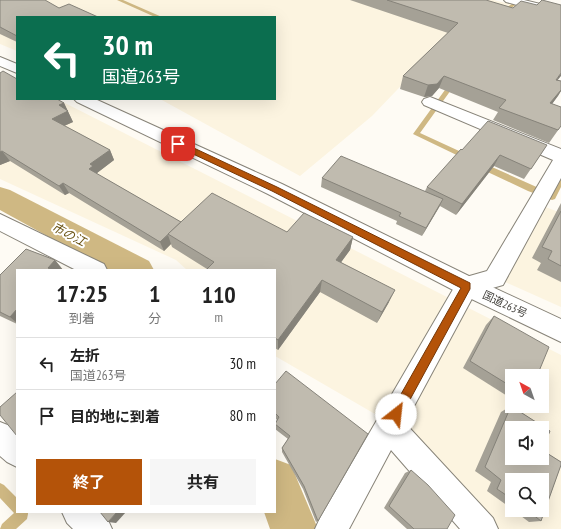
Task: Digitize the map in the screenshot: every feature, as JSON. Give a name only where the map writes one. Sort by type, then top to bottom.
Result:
[{"type":"main road","points":[[514,1],[561,13]]},
{"type":"main road","points":[[0,62],[16,69]]},
{"type":"main road","name":"国道263号","points":[[84,100],[274,189],[467,286],[561,331]]},
{"type":"main road","points":[[437,104],[561,156]]},
{"type":"main road","points":[[332,529],[467,286],[495,278],[561,162]]},
{"type":"main road","points":[[0,222],[94,269]]},
{"type":"main road","points":[[389,427],[482,529]]},
{"type":"main road","points":[[0,436],[16,451]]},
{"type":"main road","points":[[79,513],[96,529]]},
{"type":"shaded area","points":[[0,0],[493,0],[514,5],[443,71],[420,66],[372,116],[300,176],[162,100],[276,100],[276,16],[16,16],[16,51],[0,44]]},
{"type":"shaded area","points":[[0,73],[16,97],[16,100],[59,100],[561,355],[561,529],[489,529],[406,432],[276,357],[276,269],[186,269],[176,260],[0,179]]},
{"type":"shaded area","points":[[543,206],[561,213],[561,307],[503,281]]},
{"type":"building","points":[[0,0],[45,0],[59,8],[69,4],[96,16],[16,16],[16,35],[0,27]]},
{"type":"building","points":[[387,0],[486,0],[513,8],[521,1],[537,5],[542,0],[561,5],[561,73],[556,80],[561,81],[561,90],[550,103],[561,107],[561,126],[558,130],[499,108],[506,100],[444,76],[437,84],[428,85],[403,76],[458,23]]},
{"type":"building","points":[[3,71],[16,78],[16,100],[59,100],[64,103],[59,105],[68,111],[52,119],[110,150],[90,164],[93,166],[89,169],[181,222],[160,242],[63,183],[59,186],[2,151],[0,152],[0,73]]},
{"type":"building","points":[[488,121],[547,145],[531,169],[500,155],[462,204],[427,187],[461,149],[462,150]]},
{"type":"building","points":[[341,156],[443,199],[426,228],[399,216],[401,213],[322,178]]},
{"type":"building","points":[[212,193],[287,232],[304,213],[353,237],[336,260],[395,290],[382,312],[322,280],[278,340],[276,339],[276,269],[207,269],[214,262],[168,234]]},
{"type":"building","points":[[561,211],[561,266],[548,259],[552,251],[542,247]]},
{"type":"building","points":[[26,249],[55,260],[48,268],[50,269],[16,269],[16,310],[10,317],[0,312],[0,275]]},
{"type":"building","points":[[494,316],[549,347],[540,369],[505,369],[505,383],[470,361]]},
{"type":"building","points":[[286,371],[368,434],[318,521],[304,486],[282,448],[290,436],[276,425],[279,417],[276,414],[276,383]]},
{"type":"building","points":[[16,393],[16,435],[0,415],[0,407]]},
{"type":"building","points":[[508,413],[522,413],[534,421],[505,421],[505,465],[549,465],[549,454],[561,462],[561,465],[549,499],[549,473],[505,473],[505,494],[497,489],[501,480],[485,467]]},
{"type":"building","points":[[411,470],[428,485],[455,515],[447,529],[414,529],[389,506]]},
{"type":"building","points":[[101,513],[116,513],[108,522]]},
{"type":"building","points":[[536,517],[542,517],[541,521]]},
{"type":"waterway","points":[[119,0],[157,16]]},
{"type":"waterway","points":[[500,14],[515,4],[509,0]]},
{"type":"waterway","points":[[452,82],[453,83],[416,134],[467,158]]},
{"type":"waterway","points":[[480,165],[531,189],[552,197],[561,180]]},
{"type":"waterway","name":"市の江","points":[[0,197],[136,269]]},
{"type":"waterway","name":"市の江","points":[[276,484],[294,529]]},
{"type":"waterway","points":[[0,489],[16,507]]},
{"type":"waterway","points":[[7,529],[22,514],[21,513]]},
{"type":"route","points":[[178,144],[274,189],[467,286],[396,414]]}]
